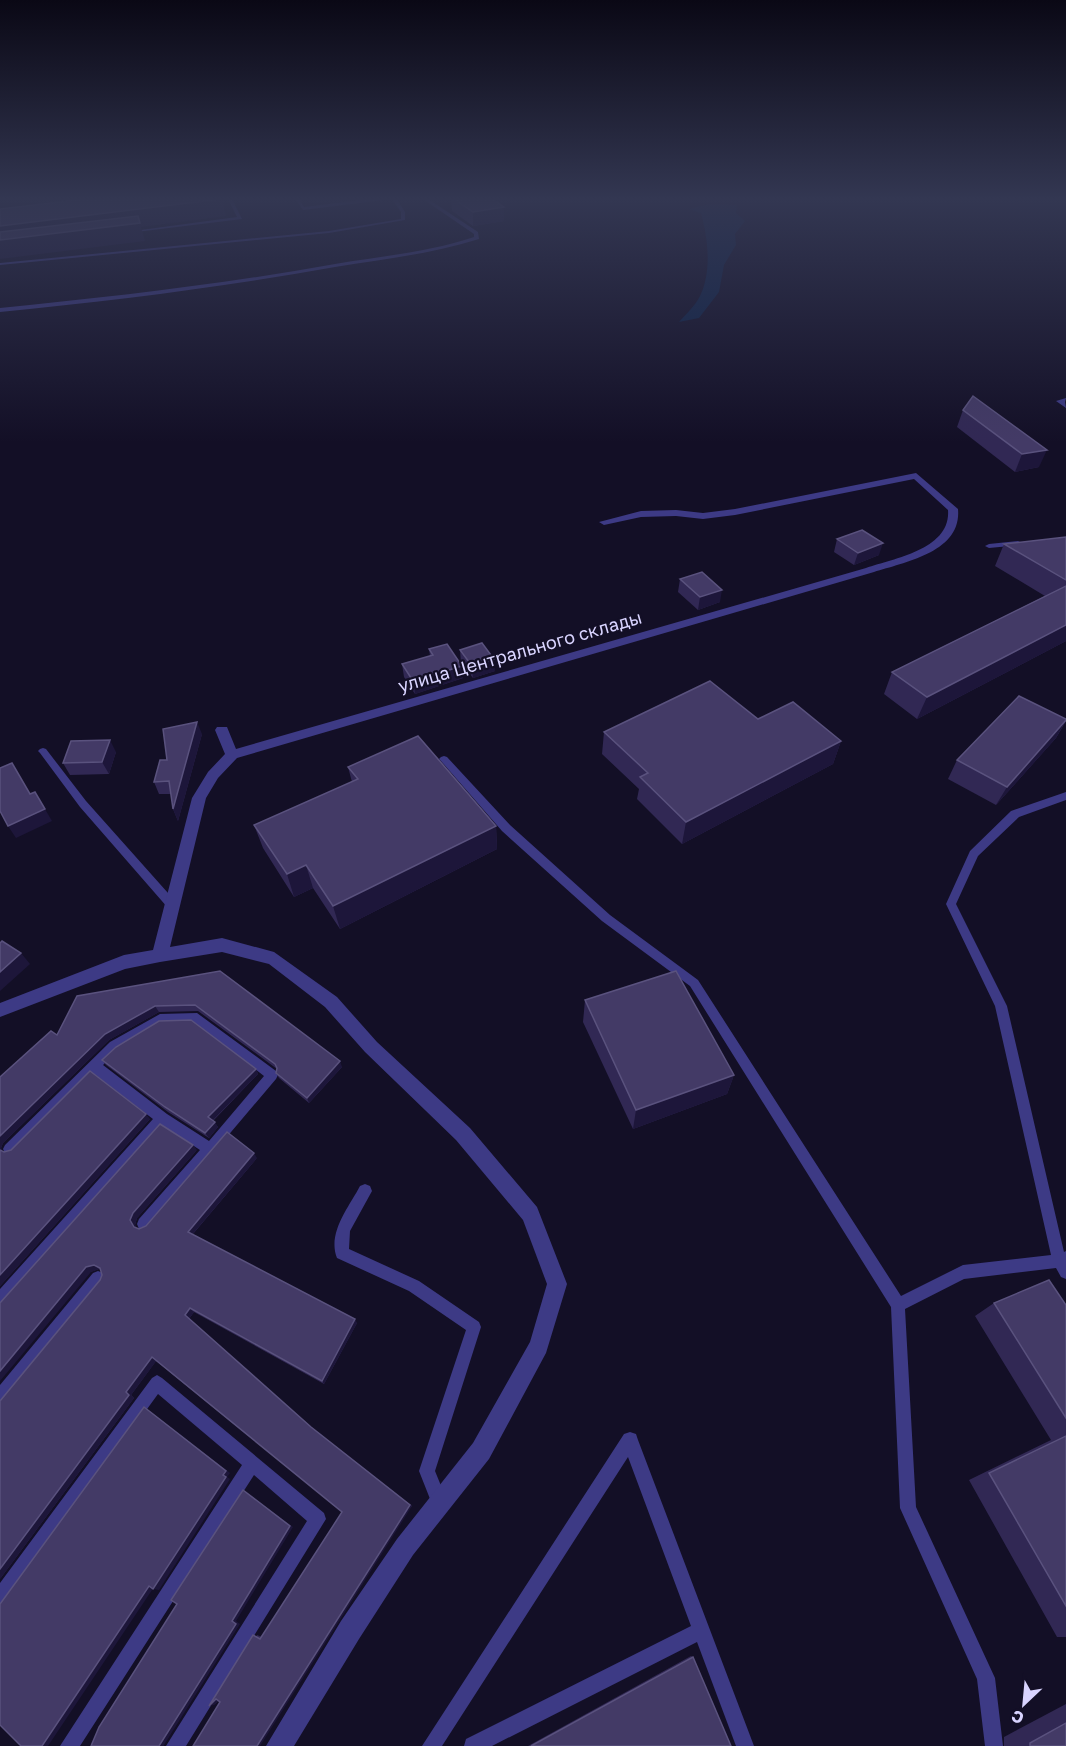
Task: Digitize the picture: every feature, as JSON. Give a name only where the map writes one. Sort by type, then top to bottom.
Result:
[{"type":"street","name":"улица Центрального склады","points":[[160,955],[199,798],[209,779],[232,755],[870,570],[929,550],[942,539],[954,522],[953,509],[916,476],[735,512],[703,516],[676,513],[641,514],[604,522]]},
{"type":"street","points":[[222,730],[232,755]]},
{"type":"street","points":[[3,1010],[124,962],[160,955],[222,945],[274,959],[331,1002],[371,1047],[463,1134],[530,1214],[557,1284],[539,1346],[481,1450],[405,1547],[350,1630],[279,1746]]},
{"type":"lane","points":[[0,310],[92,302],[259,278]]},
{"type":"lane","points":[[1066,400],[1059,401],[1066,406]]},
{"type":"lane","points":[[989,546],[1022,543]]},
{"type":"lane","points":[[43,751],[83,804],[172,905]]},
{"type":"lane","points":[[444,759],[506,828],[606,918],[694,983],[898,1305],[908,1508],[986,1678],[994,1746]]},
{"type":"lane","points":[[898,1305],[963,1272],[1064,1263],[1001,1006],[951,904],[974,854],[1015,814],[1066,796]]},
{"type":"lane","points":[[10,1149],[114,1046],[160,1018],[197,1018],[272,1075],[144,1224]]},
{"type":"lane","points":[[94,1066],[162,1118],[210,1149]]},
{"type":"lane","points":[[0,1300],[162,1118]]},
{"type":"lane","points":[[365,1191],[343,1230],[342,1253],[414,1286],[474,1327],[427,1471],[440,1504]]},
{"type":"lane","points":[[0,1397],[98,1278]]},
{"type":"lane","points":[[0,1597],[157,1383],[318,1519],[174,1746]]},
{"type":"lane","points":[[431,1746],[630,1440],[746,1746]]},
{"type":"lane","points":[[69,1746],[252,1463]]},
{"type":"lane","points":[[473,1746],[702,1630]]},
{"type":"water","points":[[706,278],[722,278],[719,292],[699,318],[679,322],[693,307]]},
{"type":"building","points":[[973,396],[1047,450],[1022,454],[963,410]]},
{"type":"building","points":[[862,530],[883,543],[858,553],[837,539]]},
{"type":"building","points":[[1066,537],[1066,580],[1004,544]]},
{"type":"building","points":[[702,572],[722,590],[700,597],[680,579]]},
{"type":"building","points":[[1066,586],[1066,625],[927,697],[892,672]]},
{"type":"building","points":[[482,643],[494,659],[472,666],[460,650]]},
{"type":"building","points":[[447,644],[462,666],[413,681],[402,664],[433,655],[429,649]]},
{"type":"building","points":[[710,681],[758,719],[793,702],[841,741],[686,822],[640,777],[648,773],[604,732]]},
{"type":"building","points":[[1019,696],[1066,720],[1007,787],[957,760]]},
{"type":"building","points":[[197,722],[173,809],[169,781],[154,782],[160,760],[167,760],[163,729]]},
{"type":"building","points":[[418,736],[496,826],[333,906],[306,865],[287,874],[254,825],[358,779],[348,767]]},
{"type":"building","points":[[110,740],[102,762],[63,763],[71,741]]},
{"type":"building","points":[[12,763],[30,794],[35,792],[45,809],[8,826],[0,811],[0,768]]},
{"type":"building","points":[[2,941],[21,953],[0,972],[0,943]]},
{"type":"building","points":[[220,971],[340,1061],[307,1098],[276,1073],[275,1064],[195,1005],[155,1006],[105,1034],[0,1136],[0,1077],[51,1031],[57,1035],[77,996]]},
{"type":"building","points":[[676,971],[734,1075],[636,1110],[585,1000]]},
{"type":"building","points":[[191,1020],[256,1069],[208,1117],[215,1122],[205,1133],[165,1107],[102,1060],[116,1047],[159,1021]]},
{"type":"building","points":[[90,1071],[146,1114],[0,1275],[0,1150],[4,1152],[11,1150]]},
{"type":"building","points":[[160,1124],[193,1145],[133,1213],[130,1220],[134,1227],[139,1229],[146,1226],[227,1132],[254,1153],[188,1232],[355,1319],[322,1381],[190,1308],[185,1315],[311,1427],[410,1505],[257,1746],[193,1746],[220,1702],[216,1699],[209,1706],[253,1635],[260,1639],[342,1512],[152,1357],[126,1392],[129,1395],[0,1569],[0,1401],[100,1280],[102,1275],[100,1268],[94,1265],[86,1267],[0,1371],[0,1303]]},
{"type":"building","points":[[1049,1280],[1066,1305],[1066,1418],[994,1303]]},
{"type":"building","points":[[144,1407],[226,1471],[223,1475],[226,1477],[153,1589],[149,1586],[42,1746],[21,1746],[0,1725],[0,1604]]},
{"type":"building","points":[[1066,1436],[1066,1606],[989,1473]]},
{"type":"building","points":[[243,1490],[290,1526],[232,1621],[236,1624],[159,1746],[91,1746],[99,1727],[177,1604],[171,1600]]},
{"type":"building","points":[[693,1657],[731,1746],[531,1746]]},
{"type":"building","points":[[1066,1723],[1066,1746],[1030,1746],[1030,1743]]}]
